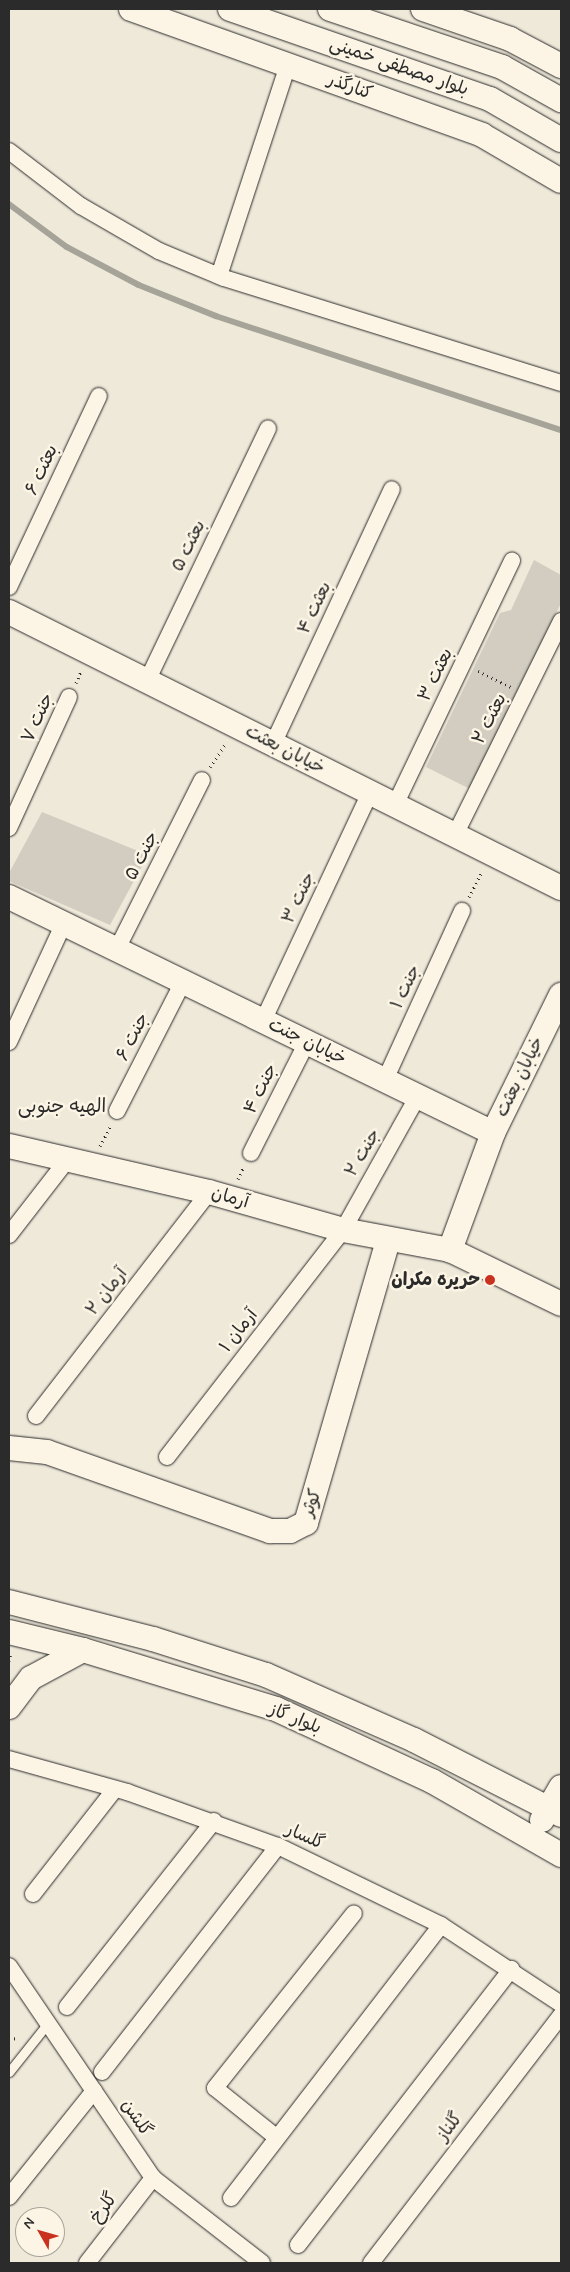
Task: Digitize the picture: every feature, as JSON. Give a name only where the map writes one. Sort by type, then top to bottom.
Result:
[{"type":"street","name":"کنارگذر","points":[[131,9],[482,135],[561,180]]},
{"type":"street","name":"بلوار مصطفی خمینی","points":[[230,9],[490,99],[561,140]]},
{"type":"street","name":"بلوار مصطفی خمینی","points":[[330,9],[502,68],[561,100]]},
{"type":"street","points":[[423,9],[510,39],[561,66]]},
{"type":"street","points":[[219,276],[288,65]]},
{"type":"street","points":[[9,151],[81,206],[159,252],[219,276],[559,378]]},
{"type":"street","name":"بعثت ۶","points":[[9,587],[99,396]]},
{"type":"street","name":"بعثت ۵","points":[[147,681],[268,428]]},
{"type":"street","name":"بعثت ۴","points":[[273,744],[392,490]]},
{"type":"street","name":"بعثت ۳","points":[[396,805],[512,561]]},
{"type":"street","name":"خیابان بعثت","points":[[9,612],[561,888]]},
{"type":"street","name":"بعثت ۲","points":[[455,835],[561,621]]},
{"type":"street","name":"جنت ۷","points":[[9,828],[69,698]]},
{"type":"street","name":"جنت ۵","points":[[117,949],[202,780]]},
{"type":"street","name":"جنت ۳","points":[[263,1021],[370,793]]},
{"type":"street","name":"خیابان جنت","points":[[9,896],[493,1133]]},
{"type":"street","name":"جنت ۱","points":[[385,1080],[462,911]]},
{"type":"street","points":[[9,1042],[64,923]]},
{"type":"street","name":"جنت ۶","points":[[117,1111],[184,982]]},
{"type":"street","name":"خیابان بعثت","points":[[493,1133],[561,996]]},
{"type":"street","name":"جنت ۴","points":[[251,1153],[307,1042]]},
{"type":"street","name":"جنت ۲","points":[[342,1230],[418,1096]]},
{"type":"street","points":[[450,1250],[493,1133]]},
{"type":"street","name":"آرمان","points":[[9,1146],[219,1194],[342,1230],[450,1250],[561,1304]]},
{"type":"street","points":[[9,1235],[68,1159]]},
{"type":"street","name":"آرمان ۲","points":[[36,1416],[219,1194]]},
{"type":"street","name":"آرمان ۱","points":[[167,1457],[342,1230]]},
{"type":"street","name":"کوثر","points":[[9,1448],[47,1452],[270,1531],[290,1531],[306,1523],[388,1240]]},
{"type":"street","name":"بلوار گاز","points":[[9,1602],[153,1639],[266,1675],[556,1811]]},
{"type":"street","name":"بلوار گاز","points":[[9,1632],[83,1650],[276,1709],[432,1781],[531,1836],[561,1855]]},
{"type":"street","points":[[9,1707],[31,1678],[83,1650]]},
{"type":"street","name":"گلسار","points":[[9,1759],[116,1789],[214,1821],[278,1846],[441,1925],[511,1969],[561,2004]]},
{"type":"street","points":[[531,1836],[556,1811],[561,1787]]},
{"type":"street","points":[[33,1894],[116,1789]]},
{"type":"street","points":[[67,2007],[214,1821]]},
{"type":"street","points":[[102,2072],[278,1846]]},
{"type":"street","points":[[276,2136],[215,2088],[354,1913]]},
{"type":"street","points":[[231,2198],[276,2136],[441,1925]]},
{"type":"street","name":"گلشن","points":[[9,1966],[153,2178],[262,2263]]},
{"type":"street","points":[[298,2245],[511,1969]]},
{"type":"street","name":"گلناز","points":[[371,2263],[561,2015]]},
{"type":"street","points":[[9,2197],[94,2091]]},
{"type":"street","name":"گلرخ","points":[[87,2263],[153,2178]]},
{"type":"lane","points":[[9,2072],[48,2023]]},
{"type":"path","name":"جنت ۷","points":[[69,698],[90,652]]},
{"type":"path","points":[[464,663],[524,695]]},
{"type":"path","points":[[202,780],[237,726]]},
{"type":"path","points":[[462,911],[491,853]]},
{"type":"path","points":[[91,1165],[117,1111]]},
{"type":"path","points":[[219,1194],[251,1153]]},
{"type":"shaded area","points":[[534,560],[561,575],[561,603],[470,789],[426,767],[500,613],[511,610]]},
{"type":"shaded area","points":[[42,812],[148,855],[110,925],[9,881],[9,873]]},
{"type":"waterway","points":[[9,204],[67,247],[139,285],[216,316],[561,430]]},
{"type":"place","name":"حریره مکران","points":[[490,1280]]},
{"type":"district","name":"الهیه جنوبی","points":[[62,1107]]}]
